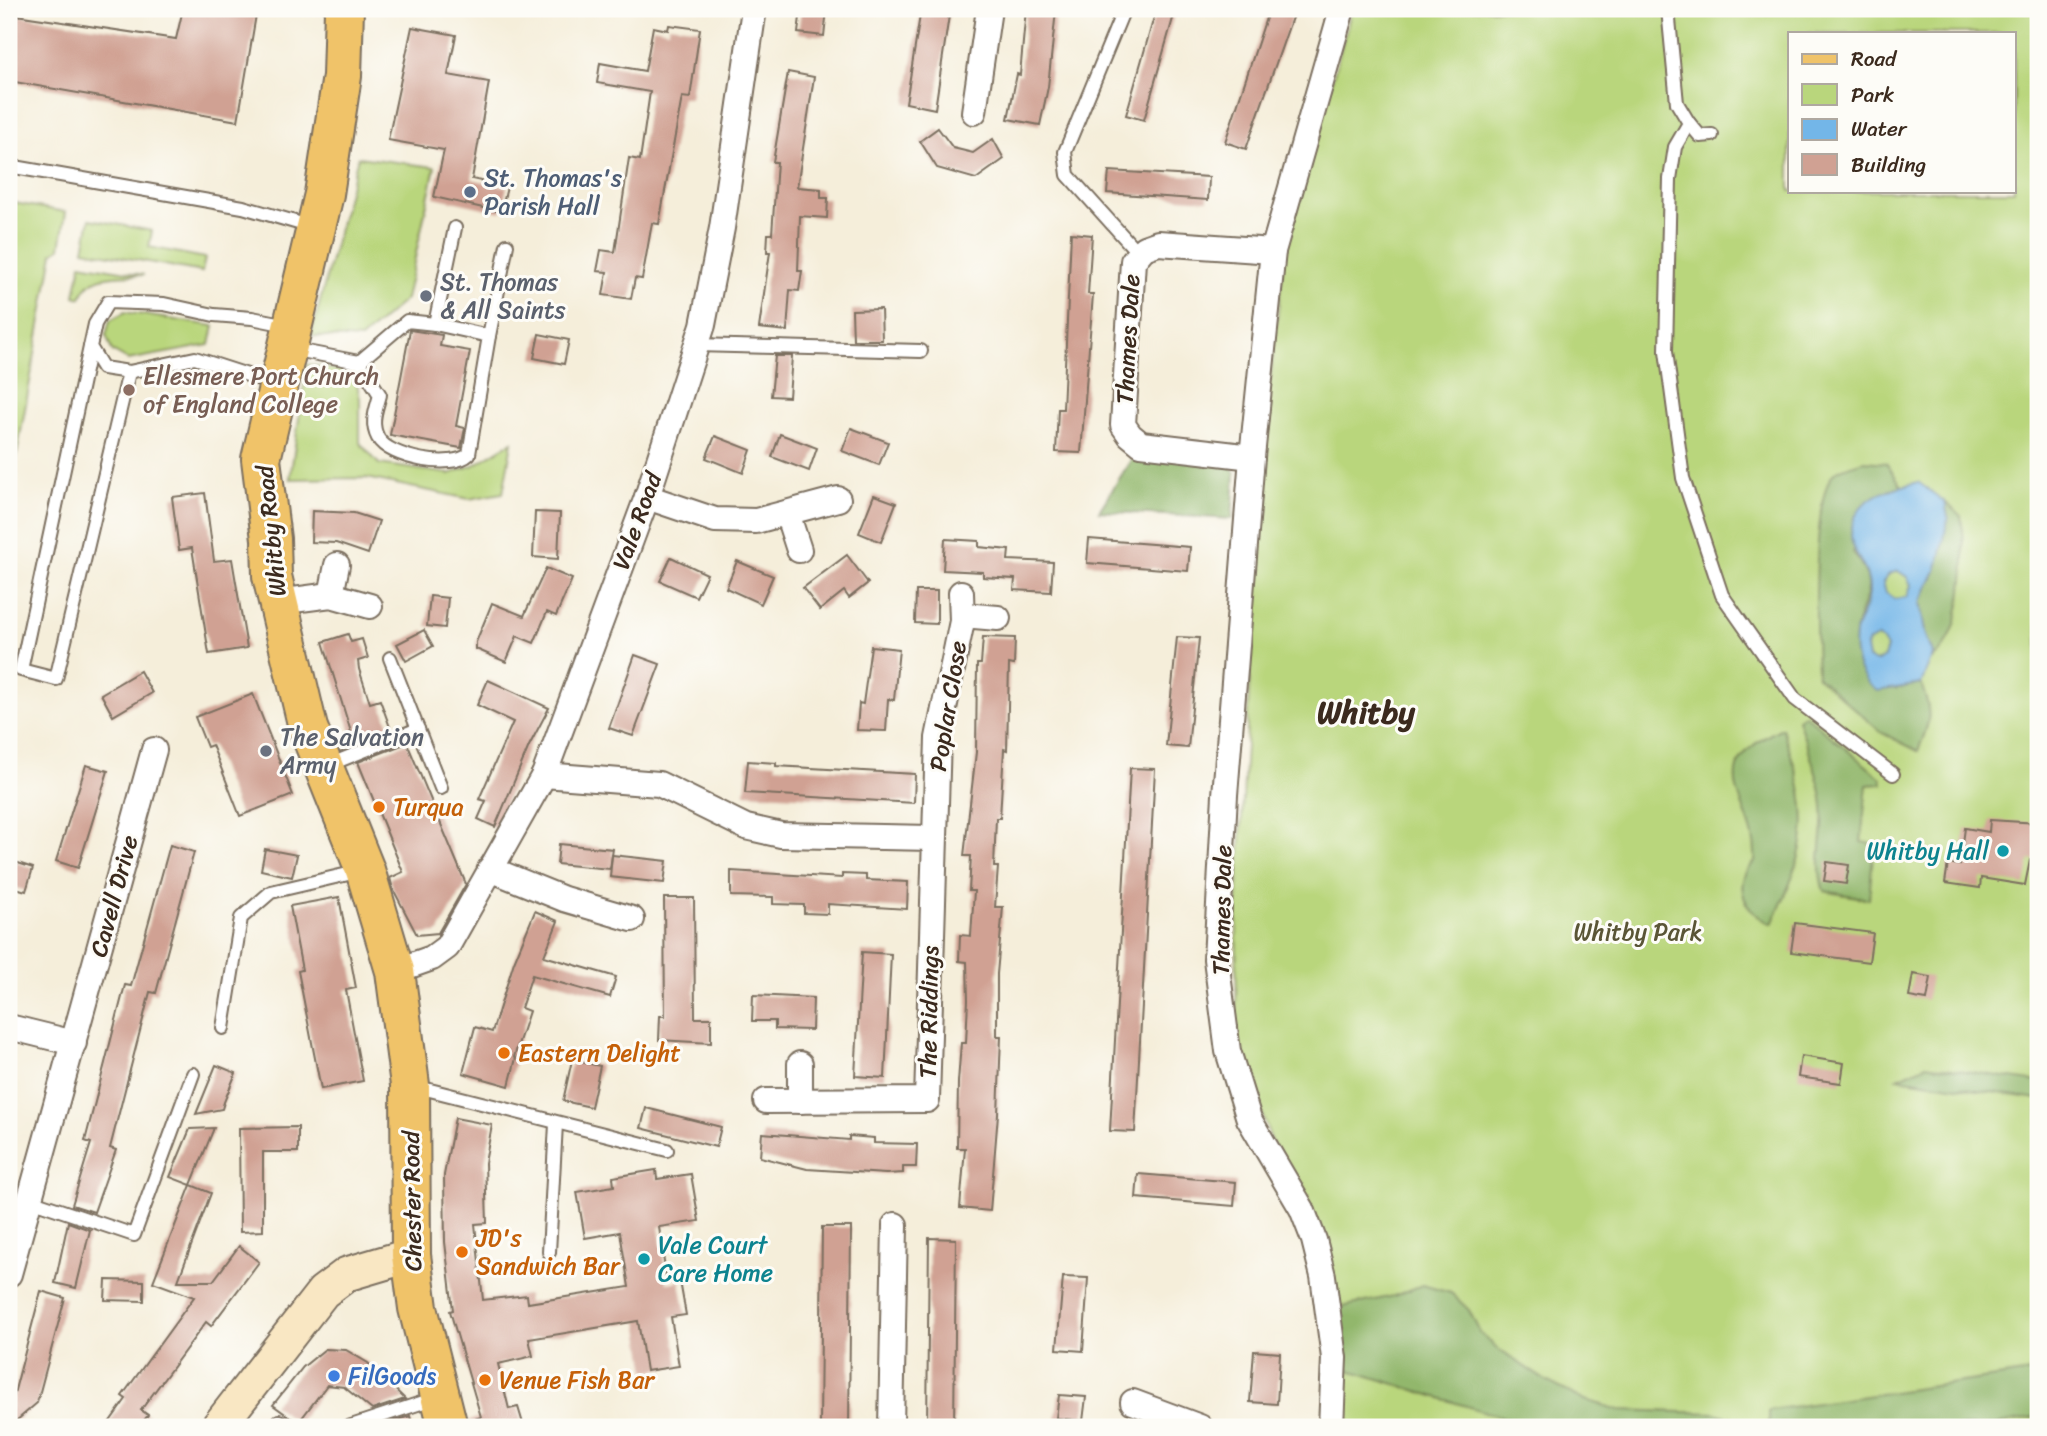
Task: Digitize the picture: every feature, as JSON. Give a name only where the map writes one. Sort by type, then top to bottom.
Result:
[{"type":"main road","name":"Whitby Road","points":[[347,19],[342,76],[316,228],[261,460],[271,539],[272,576],[308,728],[365,870],[395,971]]},
{"type":"main road","name":"Chester Road","points":[[395,971],[410,1085],[411,1255],[418,1308],[444,1412]]},
{"type":"street","name":"Vale Road","points":[[395,971],[432,958],[447,947],[544,775],[647,496],[696,345],[722,228],[754,9]]},
{"type":"street","points":[[974,112],[989,9]]},
{"type":"street","name":"Thames Dale","points":[[1331,1427],[1334,1358],[1323,1276],[1314,1240],[1302,1209],[1249,1119],[1228,1051],[1216,959],[1225,795],[1252,457],[1273,251],[1342,9]]},
{"type":"street","name":"Thames Dale","points":[[1252,457],[1141,444],[1130,436],[1123,425],[1133,261],[1144,248],[1158,243],[1273,251]]},
{"type":"street","points":[[647,496],[715,520],[756,521],[838,499]]},
{"type":"street","points":[[787,513],[799,550]]},
{"type":"street","points":[[331,595],[337,565]]},
{"type":"street","points":[[278,602],[331,595],[370,606]]},
{"type":"street","name":"Poplar Close","points":[[933,838],[938,738],[961,604],[998,618]]},
{"type":"street","name":"Cavell Drive","points":[[9,1274],[154,750]]},
{"type":"street","points":[[544,775],[659,783],[746,827],[780,835],[933,838]]},
{"type":"street","name":"The Riddings","points":[[766,1101],[928,1101],[933,838]]},
{"type":"street","points":[[490,869],[564,899],[632,919]]},
{"type":"street","points":[[9,1027],[74,1043]]},
{"type":"street","points":[[800,1064],[800,1101]]},
{"type":"street","points":[[891,1427],[895,1225]]},
{"type":"street","points":[[218,1427],[328,1286],[347,1274],[411,1255]]},
{"type":"street","points":[[1133,1402],[1200,1427]]},
{"type":"lane","points":[[1124,9],[1065,152],[1068,175],[1139,254]]},
{"type":"lane","points":[[1668,9],[1676,103],[1700,136],[1712,135]]},
{"type":"lane","points":[[1689,123],[1675,147],[1670,179],[1666,351],[1683,478],[1722,595],[1796,699],[1893,774]]},
{"type":"lane","points":[[9,166],[243,207],[316,228]]},
{"type":"lane","points":[[435,324],[455,228]]},
{"type":"lane","points":[[129,372],[56,679],[20,670],[95,324],[108,302],[164,304],[214,316],[252,318],[290,337],[359,362],[380,395],[373,424],[379,439],[388,449],[426,459],[463,459],[469,454],[507,245]]},
{"type":"lane","points":[[359,362],[407,321],[489,336]]},
{"type":"lane","points":[[696,345],[921,351]]},
{"type":"lane","points":[[90,347],[103,368],[129,372],[195,358],[279,386]]},
{"type":"lane","points":[[390,658],[441,788]]},
{"type":"lane","points":[[323,768],[418,729]]},
{"type":"lane","points":[[223,1028],[241,918],[271,892],[365,870]]},
{"type":"lane","points":[[30,1200],[134,1235],[193,1074]]},
{"type":"lane","points":[[410,1085],[667,1150]]},
{"type":"lane","points":[[549,1252],[556,1124]]},
{"type":"lane","points":[[348,1427],[444,1412]]},
{"type":"green space","name":"Whitby Park","points":[[1352,9],[2038,9],[2038,1427],[1344,1427],[1347,1356],[1337,1307],[1268,1131],[1239,1049],[1236,1026],[1237,904],[1263,446],[1285,248]]},
{"type":"green space","points":[[358,157],[435,167],[406,299],[361,339],[311,336]]},
{"type":"green space","points":[[9,202],[66,212],[60,248],[53,253],[9,498]]},
{"type":"green space","points":[[90,219],[152,231],[149,247],[205,258],[202,272],[84,250]]},
{"type":"green space","points":[[81,264],[144,275],[98,279],[85,289],[81,298],[75,296]]},
{"type":"green space","points":[[125,312],[214,326],[210,345],[128,360],[112,351],[106,335],[110,320]]},
{"type":"green space","points":[[307,364],[355,373],[360,399],[360,443],[379,464],[450,474],[476,464],[512,442],[503,493],[469,499],[367,478],[290,479]]},
{"type":"green space","points":[[1136,452],[1229,461],[1235,474],[1232,519],[1099,511]]},
{"type":"green space","points":[[1864,461],[1886,463],[1902,486],[1888,490],[1853,552],[1867,577],[1868,586],[1855,634],[1857,662],[1894,689],[1921,684],[1928,718],[1918,751],[1882,733],[1817,676],[1816,569],[1818,537],[1827,486],[1834,473]]},
{"type":"green space","points":[[1945,502],[1961,516],[1964,572],[1958,614],[1952,633],[1943,648],[1931,660],[1933,654],[1925,633],[1920,602],[1936,571],[1947,518]]},
{"type":"green space","points":[[1804,714],[1881,778],[1882,784],[1867,785],[1861,842],[1874,844],[1869,899],[1824,891],[1820,868],[1822,798],[1798,719]]},
{"type":"green space","points":[[1782,728],[1799,784],[1804,827],[1795,870],[1772,924],[1754,913],[1744,897],[1744,879],[1755,861],[1754,840],[1737,788],[1736,773],[1741,758],[1756,743]]},
{"type":"green space","points":[[1926,1065],[2038,1082],[2038,1099],[1898,1078]]},
{"type":"green space","points":[[1422,1285],[1451,1293],[1469,1310],[1480,1333],[1499,1350],[1548,1382],[1582,1399],[1619,1410],[1714,1413],[1752,1422],[1752,1427],[1534,1427],[1346,1369],[1347,1356],[1337,1308],[1394,1296]]},
{"type":"green space","points":[[2038,1371],[2038,1417],[1983,1427],[1769,1427],[1769,1410]]},
{"type":"water","points":[[1918,482],[1945,502],[1948,518],[1936,571],[1920,602],[1925,633],[1933,654],[1921,684],[1877,691],[1861,673],[1855,651],[1856,629],[1869,593],[1865,571],[1853,546],[1852,526],[1861,506],[1875,496]],"holes":[[[1898,571],[1907,577],[1911,585],[1907,597],[1895,599],[1886,593],[1883,582],[1889,574]],[[1877,638],[1883,641],[1887,648],[1884,657],[1876,662],[1868,659],[1866,647],[1869,641]]]},
{"type":"building","points":[[183,9],[257,9],[238,121],[9,81],[9,14],[176,39]]},
{"type":"building","points":[[801,9],[827,9],[824,36],[798,33]]},
{"type":"building","points":[[921,9],[950,9],[935,109],[906,103]]},
{"type":"building","points":[[1026,9],[1056,10],[1048,87],[1040,125],[1008,119],[1017,74],[1020,75]]},
{"type":"building","points":[[1269,9],[1295,9],[1246,149],[1225,142]]},
{"type":"building","points":[[1156,10],[1174,15],[1144,120],[1126,115]]},
{"type":"building","points":[[669,25],[700,29],[690,98],[682,97],[659,224],[652,223],[642,279],[635,278],[631,299],[603,295],[607,272],[597,271],[601,250],[615,252],[629,158],[640,160],[650,92],[597,83],[600,63],[645,71],[653,27],[668,30]]},
{"type":"building","points":[[412,27],[456,35],[448,75],[489,82],[472,179],[507,187],[501,212],[434,197],[444,150],[388,140]]},
{"type":"building","points":[[788,72],[814,77],[797,187],[821,189],[821,198],[828,198],[827,218],[800,216],[798,271],[802,271],[799,291],[790,290],[787,331],[759,328],[770,252],[767,252],[768,234],[772,234],[777,162],[773,162]]},
{"type":"building","points":[[938,128],[953,148],[973,153],[993,139],[1004,159],[976,179],[937,168],[920,141]]},
{"type":"building","points":[[1109,171],[1209,177],[1208,200],[1107,193]]},
{"type":"building","points":[[1071,233],[1092,235],[1088,294],[1093,294],[1081,453],[1056,452],[1058,409],[1063,409]]},
{"type":"building","points":[[881,309],[882,340],[853,340],[852,310]]},
{"type":"building","points":[[410,330],[442,335],[440,346],[470,351],[456,426],[465,428],[461,448],[390,435]]},
{"type":"building","points":[[539,334],[569,340],[564,364],[534,358]]},
{"type":"building","points":[[775,356],[792,356],[789,397],[771,396]]},
{"type":"building","points":[[851,428],[888,442],[879,465],[842,451]]},
{"type":"building","points":[[780,434],[817,448],[809,471],[772,457]]},
{"type":"building","points":[[715,436],[751,450],[743,473],[706,458]]},
{"type":"building","points":[[205,493],[214,561],[232,559],[247,648],[209,654],[192,548],[179,550],[172,497]]},
{"type":"building","points":[[874,495],[896,503],[881,542],[859,533]]},
{"type":"building","points":[[312,511],[354,513],[379,521],[368,554],[336,543],[311,542]]},
{"type":"building","points":[[535,512],[560,513],[558,559],[533,557]]},
{"type":"building","points":[[945,539],[979,541],[979,547],[1009,550],[1008,560],[1053,562],[1051,592],[1014,590],[1015,579],[983,577],[983,572],[943,570]]},
{"type":"building","points":[[1089,539],[1190,547],[1188,571],[1087,563]]},
{"type":"building","points":[[847,555],[868,583],[849,598],[844,591],[820,610],[803,588]]},
{"type":"building","points":[[671,557],[707,574],[696,597],[660,581]]},
{"type":"building","points":[[737,561],[773,576],[761,604],[726,588]]},
{"type":"building","points":[[546,568],[572,579],[556,616],[547,612],[534,643],[517,636],[506,662],[476,649],[476,642],[492,603],[524,616]]},
{"type":"building","points":[[916,591],[937,591],[937,624],[915,623]]},
{"type":"building","points":[[430,596],[448,598],[445,628],[427,626]]},
{"type":"building","points":[[424,630],[433,646],[406,661],[397,644]]},
{"type":"building","points":[[348,634],[351,642],[362,639],[368,658],[358,661],[359,669],[370,703],[380,700],[391,730],[355,745],[323,642]]},
{"type":"building","points":[[983,637],[1015,638],[1014,665],[1009,664],[1007,750],[1004,749],[1000,818],[996,818],[994,867],[998,867],[995,907],[1003,907],[997,974],[997,1036],[1001,1036],[998,1114],[990,1211],[960,1208],[965,1148],[957,1148],[958,1082],[961,1043],[966,1043],[968,1000],[967,962],[959,961],[960,935],[971,936],[974,891],[969,891],[971,856],[964,856],[976,752],[977,664],[981,664]]},
{"type":"building","points":[[1177,637],[1199,638],[1188,748],[1166,746]]},
{"type":"building","points":[[871,646],[899,649],[894,700],[888,699],[886,731],[857,730],[859,703],[863,704]]},
{"type":"building","points":[[635,655],[660,664],[633,736],[609,728]]},
{"type":"building","points":[[140,671],[152,693],[113,716],[101,694]]},
{"type":"building","points":[[488,680],[549,708],[529,746],[495,827],[478,819],[486,801],[479,799],[513,722],[477,705]]},
{"type":"building","points":[[253,694],[293,795],[240,816],[212,745],[207,747],[195,717]]},
{"type":"building","points":[[407,743],[466,884],[438,933],[417,935],[393,889],[390,878],[403,872],[358,762]]},
{"type":"building","points":[[748,761],[776,763],[776,766],[915,774],[914,803],[745,793]]},
{"type":"building","points":[[86,765],[108,771],[78,868],[56,861]]},
{"type":"building","points":[[1130,768],[1155,769],[1135,1132],[1110,1131]]},
{"type":"building","name":"Whitby Hall","points":[[1990,820],[2038,823],[2038,861],[2030,860],[2025,885],[1981,878],[1980,888],[1945,883],[1948,863],[1960,865],[1965,828],[1989,832]]},
{"type":"building","points":[[559,844],[613,849],[610,869],[557,864]]},
{"type":"building","points":[[170,845],[194,852],[156,993],[150,992],[110,1148],[116,1150],[94,1212],[72,1205],[91,1143],[85,1141],[125,985],[131,986]]},
{"type":"building","points":[[265,849],[297,855],[292,877],[261,870]]},
{"type":"building","points":[[612,855],[667,861],[664,883],[610,877]]},
{"type":"building","points":[[9,860],[33,868],[26,891],[9,886]]},
{"type":"building","points":[[1827,862],[1849,865],[1846,884],[1824,881]]},
{"type":"building","points":[[731,871],[842,878],[842,874],[866,875],[866,880],[908,882],[907,909],[828,904],[828,914],[804,913],[804,905],[773,904],[773,897],[731,896]]},
{"type":"building","points":[[339,897],[356,988],[346,990],[363,1081],[321,1089],[298,971],[302,970],[290,906]]},
{"type":"building","points":[[664,898],[694,898],[695,1018],[711,1018],[711,1043],[659,1040],[660,1016],[665,1016]]},
{"type":"building","points":[[535,911],[558,921],[544,956],[616,977],[610,997],[532,975],[521,1008],[529,1011],[514,1057],[516,1058],[509,1086],[463,1073],[475,1027],[492,1032],[514,962]]},
{"type":"building","points":[[1795,923],[1873,933],[1869,962],[1791,952]]},
{"type":"building","points":[[862,952],[891,954],[885,1078],[855,1076]]},
{"type":"building","points":[[1913,974],[1931,977],[1927,1000],[1909,997]]},
{"type":"building","points":[[753,995],[813,998],[812,1030],[775,1029],[775,1021],[752,1021]]},
{"type":"building","points":[[1801,1056],[1844,1063],[1841,1083],[1798,1077]]},
{"type":"building","points":[[572,1060],[600,1066],[591,1107],[563,1101]]},
{"type":"building","points":[[216,1065],[236,1073],[222,1109],[196,1114]]},
{"type":"building","points":[[646,1108],[721,1127],[716,1147],[641,1128]]},
{"type":"building","points":[[455,1118],[492,1125],[485,1163],[487,1223],[475,1224],[483,1300],[527,1295],[528,1303],[629,1287],[620,1232],[585,1238],[577,1192],[614,1186],[613,1177],[656,1170],[657,1179],[691,1174],[699,1221],[659,1227],[667,1283],[680,1281],[686,1315],[671,1317],[679,1366],[646,1371],[638,1321],[529,1339],[533,1356],[498,1364],[509,1409],[518,1407],[524,1427],[469,1427],[469,1421],[481,1417],[450,1311],[453,1310],[445,1242],[444,1175]]},
{"type":"building","points":[[298,1127],[298,1152],[263,1152],[263,1231],[240,1232],[239,1128]]},
{"type":"building","points":[[214,1128],[191,1185],[170,1177],[190,1129]]},
{"type":"building","points":[[762,1133],[849,1140],[849,1136],[874,1138],[874,1143],[917,1144],[916,1167],[903,1167],[903,1173],[886,1174],[807,1169],[760,1157]]},
{"type":"building","points":[[1138,1174],[1236,1182],[1234,1206],[1136,1198]]},
{"type":"building","points":[[191,1185],[211,1193],[178,1281],[213,1281],[239,1246],[259,1262],[211,1326],[206,1322],[141,1410],[148,1415],[139,1427],[106,1427],[126,1399],[122,1396],[194,1297],[153,1282]]},
{"type":"building","points":[[68,1222],[90,1230],[76,1288],[55,1283]]},
{"type":"building","points":[[822,1227],[851,1227],[849,1427],[820,1427]]},
{"type":"building","points":[[929,1238],[956,1239],[954,1427],[927,1427]]},
{"type":"building","points":[[1063,1277],[1088,1278],[1083,1351],[1057,1349]]},
{"type":"building","points":[[106,1280],[144,1281],[144,1301],[105,1300]]},
{"type":"building","points":[[41,1291],[65,1298],[37,1403],[9,1427],[9,1413]]},
{"type":"building","points":[[325,1349],[346,1350],[368,1363],[405,1399],[372,1410],[344,1387],[327,1385],[298,1423],[273,1405],[303,1367]]},
{"type":"building","points":[[1254,1351],[1280,1353],[1277,1404],[1250,1402]]},
{"type":"building","points":[[1059,1395],[1086,1397],[1083,1421],[1056,1418]]},
{"type":"building","points":[[410,1416],[413,1427],[378,1427],[378,1426]]},
{"type":"place","name":"St. Thomas's Parish Hall","points":[[470,192]]},
{"type":"place","name":"St. Thomas & All Saints","points":[[426,296]]},
{"type":"place","name":"Ellesmere Port Church of England College","points":[[129,390]]},
{"type":"place","name":"The Salvation Army","points":[[266,751]]},
{"type":"place","name":"Turqua","points":[[379,807]]},
{"type":"place","name":"Whitby Hall","points":[[2003,851]]},
{"type":"place","name":"Eastern Delight","points":[[504,1053]]},
{"type":"place","name":"JD's Sandwich Bar","points":[[462,1252]]},
{"type":"place","name":"Vale Court Care Home","points":[[644,1259]]},
{"type":"place","name":"FilGoods","points":[[334,1376]]},
{"type":"place","name":"Venue Fish Bar","points":[[485,1380]]},
{"type":"district","name":"Whitby","points":[[1366,712]]}]
